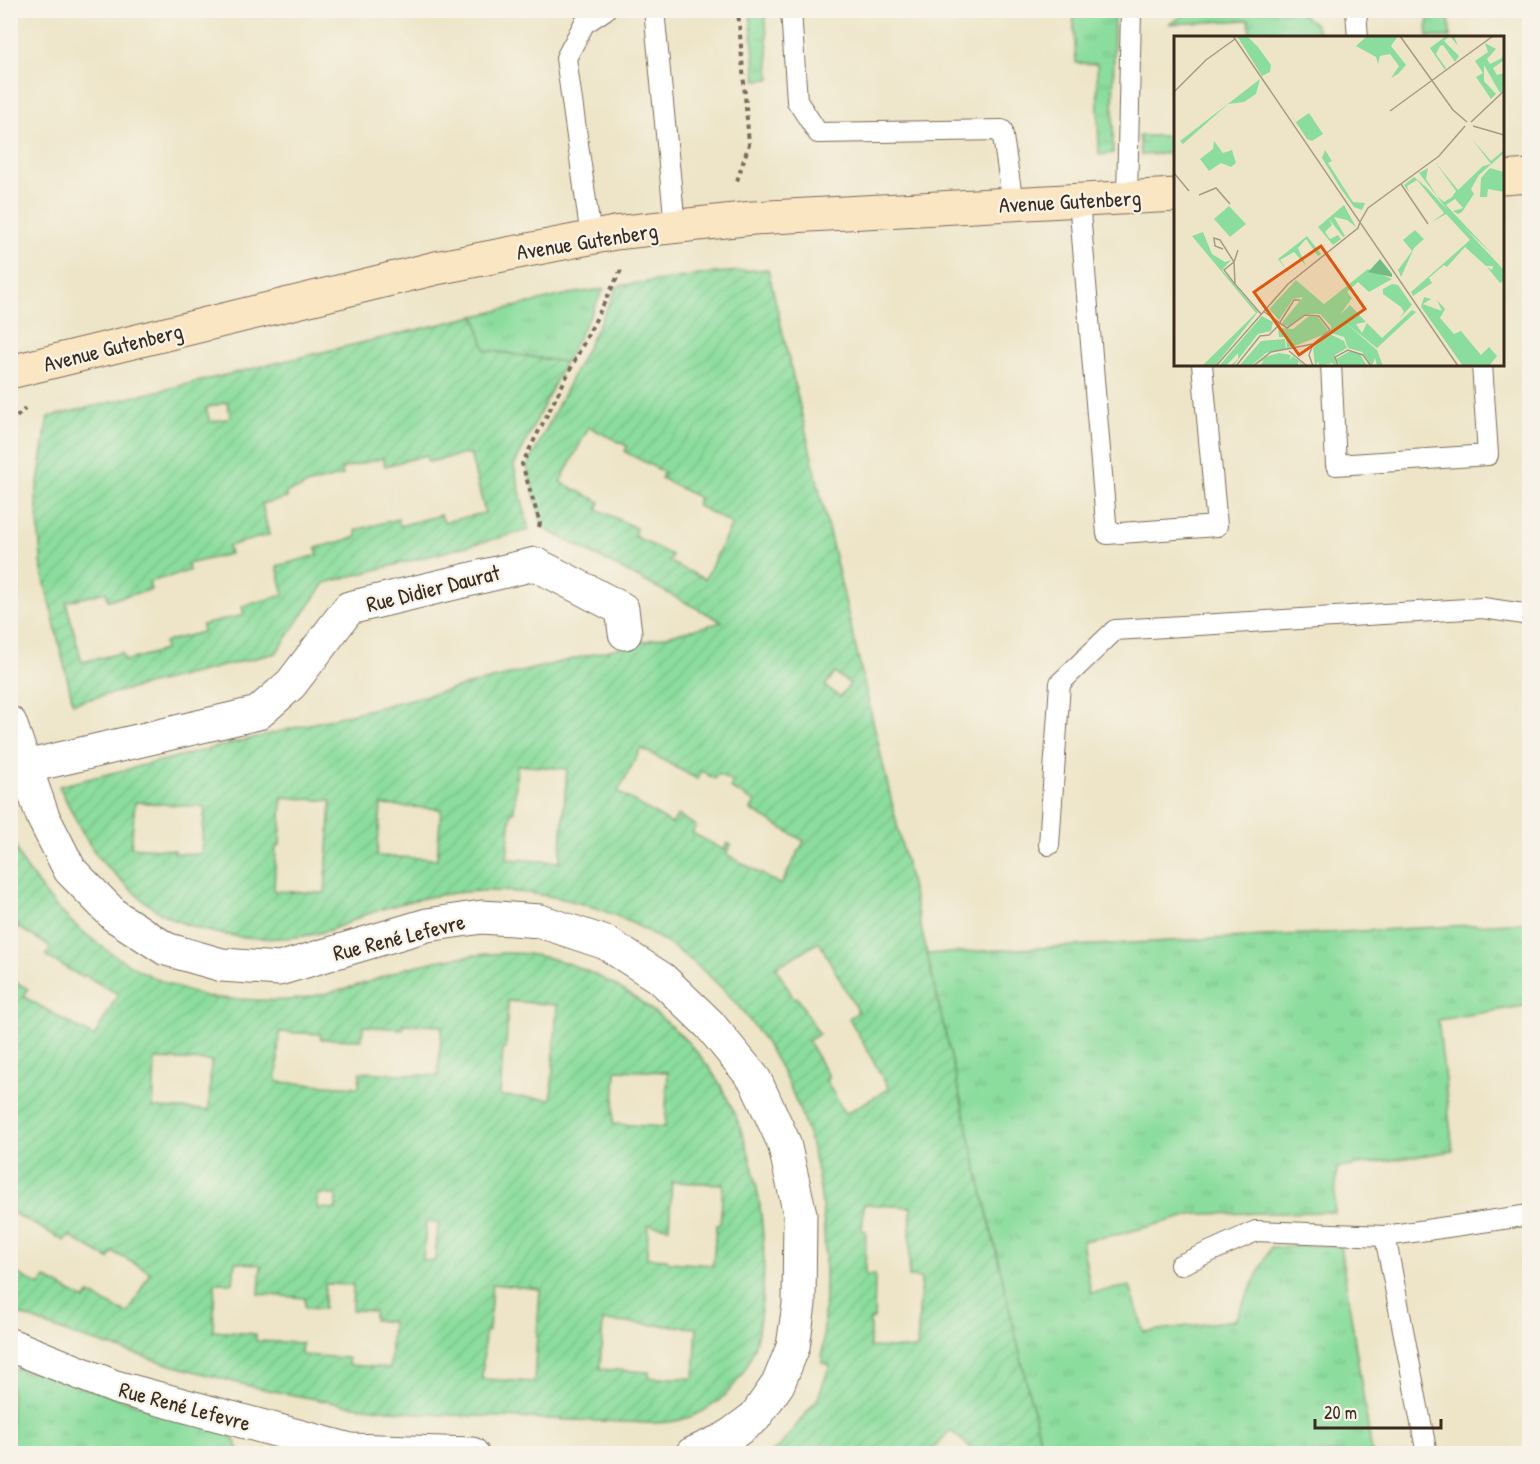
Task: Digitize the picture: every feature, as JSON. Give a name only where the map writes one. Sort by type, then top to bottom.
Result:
[{"type":"main road","points":[[1504,178],[1530,176]]},
{"type":"main road","name":"Avenue Gutenberg","points":[[10,372],[436,268],[591,237],[737,220],[1174,195]]},
{"type":"street","points":[[535,564],[622,609],[625,633]]},
{"type":"street","name":"Rue Didier Daurat","points":[[18,769],[258,713],[291,684],[349,608],[535,564]]},
{"type":"street","name":"Rue René Lefevre","points":[[10,723],[18,769],[70,870],[115,915],[166,949],[222,965],[279,969],[427,926],[482,917],[540,921],[606,943],[662,979],[709,1024],[755,1080],[784,1143],[800,1214],[800,1304],[793,1347],[778,1384],[761,1409],[755,1417],[725,1439],[692,1454]]},
{"type":"street","name":"Rue René Lefevre","points":[[10,1345],[115,1387],[346,1452],[472,1454]]},
{"type":"lane","points":[[591,237],[566,58],[584,24],[605,10]]},
{"type":"lane","points":[[654,10],[659,228]]},
{"type":"lane","points":[[791,10],[797,101],[818,133],[1002,130],[1013,204]]},
{"type":"lane","points":[[1127,198],[1131,10]]},
{"type":"lane","points":[[1356,10],[1358,36]]},
{"type":"lane","points":[[1079,200],[1107,534],[1217,526],[1202,366]]},
{"type":"lane","points":[[1331,366],[1336,465],[1488,455],[1482,366]]},
{"type":"lane","points":[[1049,845],[1060,683],[1115,630],[1483,608],[1530,615]]},
{"type":"lane","points":[[1180,1265],[1256,1231],[1385,1236],[1530,1215]]},
{"type":"lane","points":[[1385,1236],[1427,1454]]},
{"type":"path","points":[[737,220],[735,187],[749,144],[738,10]]},
{"type":"path","points":[[535,564],[540,523],[522,464],[626,260],[659,228]]},
{"type":"green space","points":[[750,11],[765,11],[770,79],[756,80]]},
{"type":"green space","points":[[1073,11],[1114,11],[1113,153],[1099,155],[1097,64],[1076,63]]},
{"type":"green space","points":[[1191,11],[1297,11],[1315,24],[1320,36],[1250,36],[1249,20],[1169,24]]},
{"type":"green space","points":[[1428,11],[1449,11],[1450,36],[1427,36]]},
{"type":"green space","points":[[1139,136],[1174,136],[1174,153],[1141,155]]},
{"type":"green space","points":[[768,269],[1043,1453],[977,1453],[950,1430],[930,1453],[771,1453],[782,1444],[818,1398],[830,1365],[822,1363],[825,1251],[821,1196],[810,1141],[790,1088],[763,1039],[729,996],[689,959],[644,929],[594,908],[540,895],[482,891],[439,895],[410,901],[382,909],[330,930],[309,935],[265,938],[220,934],[178,921],[159,912],[138,896],[103,863],[92,849],[59,786],[723,622],[543,528],[527,467],[618,286],[714,273]],"holes":[[[589,427],[627,446],[625,452],[664,472],[661,478],[699,498],[696,505],[732,524],[705,579],[669,562],[672,555],[634,536],[636,528],[597,509],[600,502],[560,482]],[[835,673],[850,684],[840,697],[825,686]],[[641,748],[697,779],[702,771],[714,779],[718,774],[733,782],[730,788],[755,802],[751,810],[804,841],[781,885],[726,854],[731,845],[727,843],[724,850],[692,833],[696,826],[678,815],[672,824],[618,792]],[[517,765],[567,769],[560,862],[507,859],[511,812],[514,812]],[[282,797],[331,801],[325,893],[274,891],[276,846],[280,845]],[[135,802],[205,807],[201,854],[174,853],[174,850],[131,847]],[[381,805],[441,809],[437,859],[377,856]],[[819,942],[858,1012],[849,1018],[889,1089],[845,1114],[826,1080],[829,1077],[808,1041],[819,1034],[797,997],[794,999],[776,967]],[[864,1204],[911,1207],[909,1277],[921,1278],[917,1349],[870,1347],[870,1320],[874,1319],[875,1275],[865,1275],[866,1231],[862,1231]]]},
{"type":"green space","points":[[604,289],[565,362],[484,350],[475,316],[569,294]]},
{"type":"green space","points":[[475,316],[485,350],[565,362],[514,466],[529,530],[325,583],[276,653],[73,703],[42,571],[36,496],[48,417]],"holes":[[[227,402],[231,418],[210,422],[206,408]],[[470,453],[485,513],[444,522],[441,515],[400,526],[398,519],[356,530],[357,537],[316,548],[318,555],[277,566],[284,595],[242,606],[244,615],[202,625],[203,632],[164,642],[165,650],[125,661],[122,653],[82,662],[66,602],[106,592],[108,600],[151,590],[149,582],[189,571],[188,564],[230,554],[228,546],[269,535],[262,504],[287,498],[286,492],[302,488],[302,486],[343,475],[341,469],[383,458],[385,466],[426,455],[428,462]]]},
{"type":"green space","points":[[11,825],[20,858],[25,866],[48,897],[86,934],[131,966],[180,989],[204,996],[262,1000],[295,999],[350,987],[431,962],[506,953],[536,955],[564,962],[618,987],[674,1028],[709,1067],[733,1110],[744,1140],[759,1203],[764,1267],[758,1331],[749,1362],[732,1388],[709,1408],[695,1415],[668,1422],[425,1414],[346,1405],[253,1387],[67,1333],[11,1311],[11,1270],[40,1286],[45,1278],[85,1300],[89,1294],[128,1314],[150,1272],[113,1252],[109,1259],[69,1236],[65,1241],[11,1212],[11,979],[28,989],[24,997],[94,1037],[118,994],[46,956],[51,947],[16,926],[18,924],[11,919]],"holes":[[[508,1001],[557,1005],[551,1099],[500,1096],[503,1049],[506,1049]],[[403,1024],[442,1026],[438,1076],[360,1072],[359,1087],[277,1082],[279,1032],[320,1034],[321,1039],[362,1040],[363,1026],[403,1029]],[[155,1059],[211,1061],[209,1110],[153,1108]],[[616,1070],[668,1072],[665,1127],[613,1124]],[[672,1182],[723,1184],[720,1224],[716,1225],[713,1265],[647,1258],[648,1225],[669,1227]],[[318,1194],[336,1195],[336,1209],[317,1208]],[[426,1222],[438,1223],[435,1261],[423,1260]],[[235,1262],[261,1265],[259,1294],[305,1298],[305,1308],[324,1309],[325,1284],[353,1285],[352,1310],[374,1311],[374,1320],[392,1322],[390,1368],[349,1365],[348,1358],[301,1355],[302,1343],[256,1341],[256,1334],[213,1331],[215,1283],[233,1283]],[[492,1284],[540,1289],[534,1382],[482,1379],[485,1332],[489,1331]],[[603,1321],[697,1328],[694,1378],[649,1378],[649,1372],[600,1369]]]},
{"type":"green space","points":[[1529,922],[1529,1005],[1438,1020],[1453,1151],[1337,1168],[1334,1212],[1195,1214],[1121,1234],[1082,1241],[1091,1293],[1130,1286],[1144,1332],[1235,1320],[1271,1247],[1340,1245],[1372,1453],[1043,1453],[926,954]]},
{"type":"green space","points":[[11,1369],[32,1371],[227,1432],[236,1443],[240,1453],[11,1454]]}]
